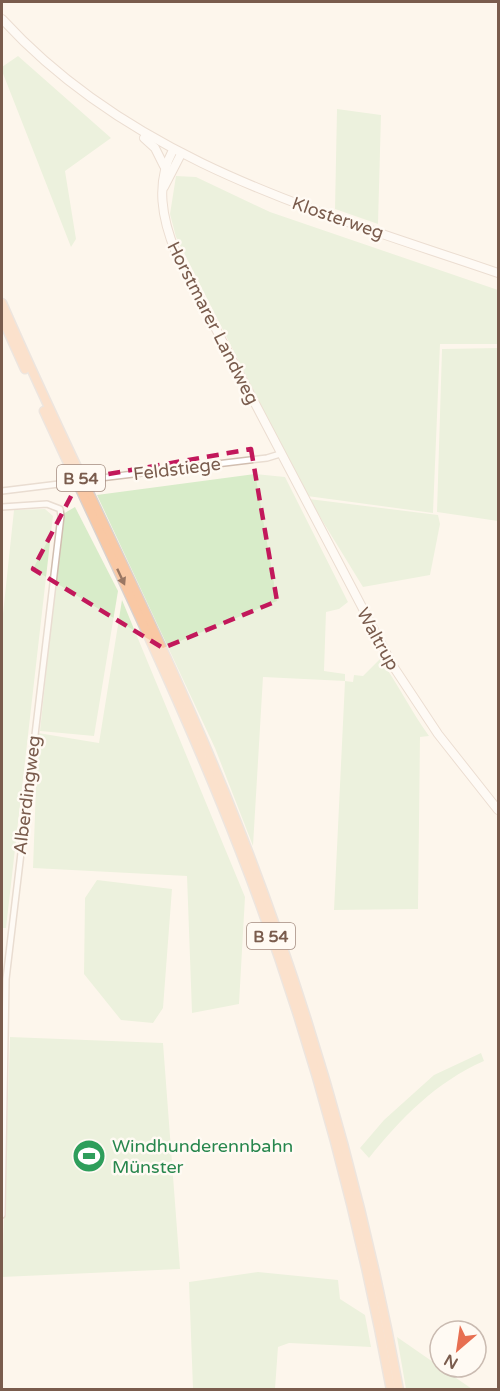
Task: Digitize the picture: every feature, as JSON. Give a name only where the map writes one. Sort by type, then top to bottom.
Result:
[{"type":"highway","name":"B 54","points":[[2,303],[153,626],[234,816],[266,900],[306,1017],[342,1137],[378,1283],[399,1389]]},
{"type":"highway","name":"B 54","points":[[2,318],[178,702],[255,889],[296,1008],[330,1124],[364,1258],[391,1389]]},
{"type":"main road","points":[[2,19],[60,75],[134,129],[155,148],[164,166]]},
{"type":"main road","name":"Klosterweg","points":[[134,129],[181,154],[280,198],[498,273]]},
{"type":"main road","name":"Horstmarer Landweg","points":[[173,150],[164,166],[165,224],[176,253],[280,454]]},
{"type":"main road","points":[[163,188],[181,154]]},
{"type":"main road","name":"Waltrup","points":[[280,454],[369,623],[404,684],[438,734],[498,810]]},
{"type":"street","name":"Feldstiege","points":[[2,491],[267,458],[280,454]]},
{"type":"street","name":"Alberdingweg","points":[[2,507],[52,504],[60,509],[61,516],[6,979],[2,1215]]},
{"type":"highlighted area","points":[[251,449],[277,601],[163,648],[33,569],[80,479]]},
{"type":"green space","points":[[18,56],[111,138],[65,171],[76,239],[71,247],[2,71],[2,67]]},
{"type":"green space","points":[[337,109],[381,115],[378,224],[335,209]]},
{"type":"green space","points":[[176,176],[196,177],[270,212],[498,290],[498,344],[440,344],[433,513],[307,496],[176,237],[170,214]]},
{"type":"green space","points":[[498,348],[498,521],[437,512],[442,349]]},
{"type":"green space","points":[[255,474],[285,477],[348,602],[339,609],[326,612],[324,671],[345,674],[345,681],[263,677],[253,846],[215,748],[97,495]]},
{"type":"green space","points":[[309,499],[438,515],[440,524],[430,575],[363,587]]},
{"type":"green space","points":[[75,507],[118,591],[94,736],[40,731],[63,514]]},
{"type":"green space","points":[[45,509],[53,516],[6,928],[2,928],[2,623],[14,510]]},
{"type":"green space","points":[[122,600],[245,897],[239,1004],[192,1013],[187,876],[33,868],[38,733],[99,743]]},
{"type":"green space","points":[[380,659],[429,736],[420,737],[418,909],[334,910],[345,681],[353,682],[354,675],[363,676]]},
{"type":"green space","points":[[97,880],[172,889],[163,1008],[153,1023],[121,1020],[84,974],[85,898]]},
{"type":"green space","name":"Windhunderennbahn Münster","points":[[10,1037],[163,1043],[180,1269],[2,1277]]},
{"type":"green space","points":[[481,1053],[484,1061],[450,1079],[435,1090],[407,1115],[369,1158],[360,1148],[384,1120],[434,1075]]},
{"type":"green space","points":[[258,1272],[338,1280],[340,1299],[365,1315],[371,1347],[289,1343],[278,1347],[275,1389],[193,1389],[189,1282]]},
{"type":"green space","points":[[397,1337],[428,1358],[428,1379],[458,1379],[472,1389],[406,1389]]},
{"type":"place","name":"Windhunderennbahn Münster","points":[[89,1156]]}]
